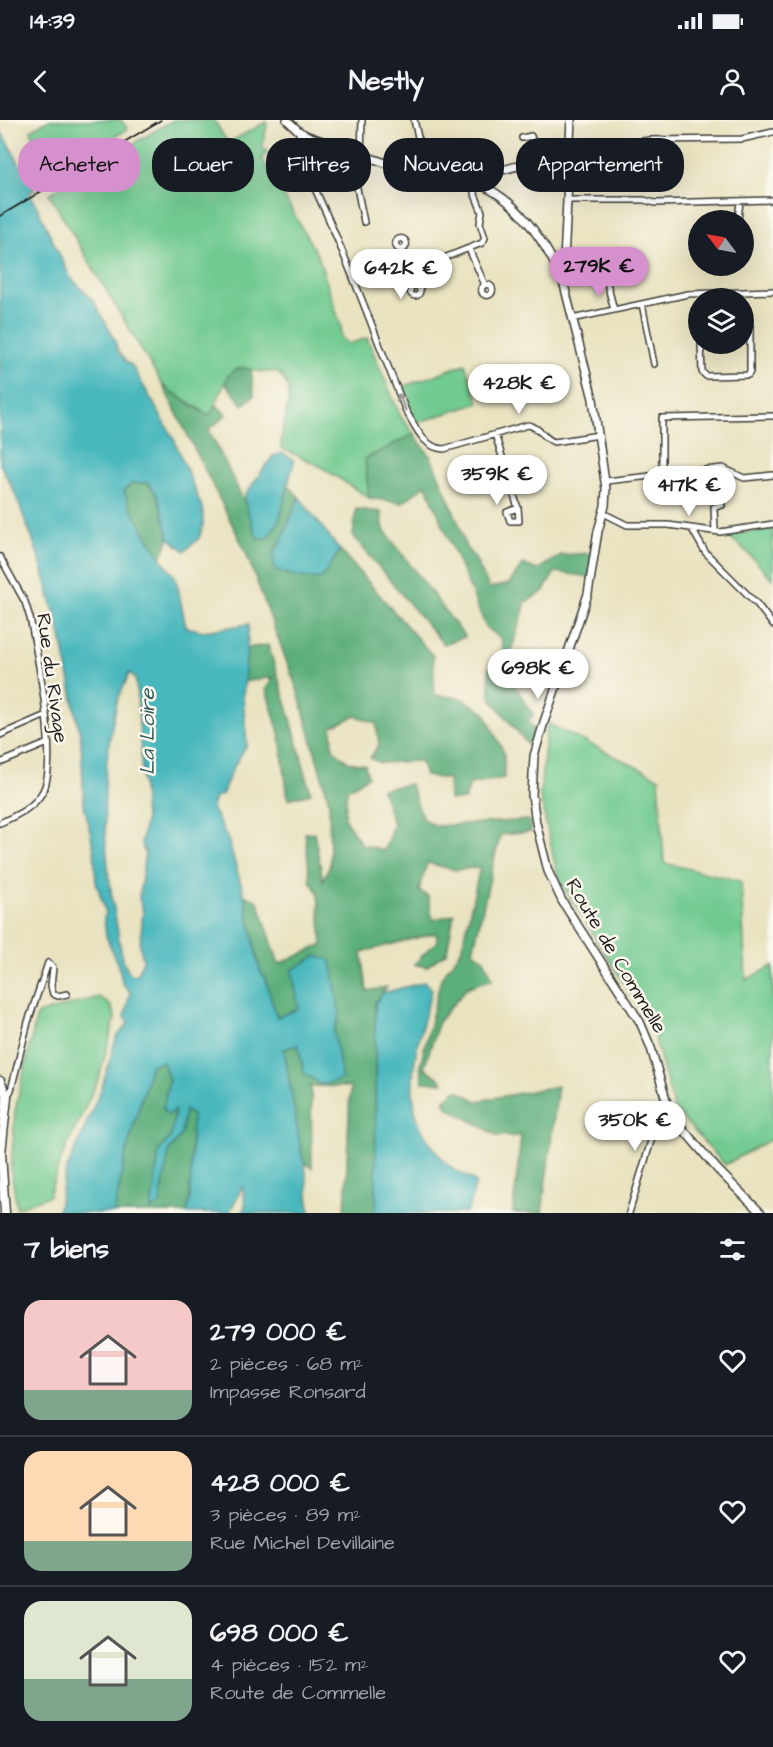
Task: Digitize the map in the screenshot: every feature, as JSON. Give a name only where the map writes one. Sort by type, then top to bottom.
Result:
[{"type":"main road","points":[[0,1081],[7,1097],[0,1166],[5,1213]]},
{"type":"street","points":[[287,120],[300,132],[316,138]]},
{"type":"street","points":[[361,138],[362,120]]},
{"type":"street","points":[[414,120],[418,138]]},
{"type":"street","name":"Route de Commelle","points":[[570,138],[571,120]]},
{"type":"street","points":[[300,132],[297,141],[305,169],[337,234],[406,411],[422,438],[434,448],[444,449],[528,424],[537,428],[554,442],[599,435]]},
{"type":"street","points":[[684,140],[742,139],[773,132]]},
{"type":"street","points":[[522,138],[531,136],[532,138]]},
{"type":"street","points":[[358,192],[364,222]]},
{"type":"street","points":[[354,277],[379,269],[409,271],[482,243],[484,238],[480,223],[482,212],[474,192]]},
{"type":"street","points":[[494,192],[520,213],[543,245],[563,280]]},
{"type":"street","name":"Route de Commelle","points":[[568,192],[563,280],[593,399],[606,481],[603,513],[588,594],[534,756],[533,809],[553,884],[640,1022],[651,1048],[667,1107],[685,1134],[761,1213]]},
{"type":"street","points":[[567,200],[644,200],[655,203],[773,200]]},
{"type":"street","points":[[739,210],[740,201]]},
{"type":"street","points":[[402,249],[413,286]]},
{"type":"street","points":[[469,249],[485,285]]},
{"type":"street","points":[[606,279],[615,310]]},
{"type":"street","points":[[754,292],[773,291]]},
{"type":"street","points":[[572,319],[688,294]]},
{"type":"street","points":[[642,304],[654,364]]},
{"type":"street","points":[[701,354],[702,372],[706,376],[748,375],[750,354]]},
{"type":"street","points":[[662,474],[662,418],[773,416]]},
{"type":"street","points":[[495,434],[518,508]]},
{"type":"street","points":[[606,481],[723,468],[744,478],[773,475]]},
{"type":"street","points":[[715,531],[714,507],[722,505]]},
{"type":"street","points":[[603,513],[627,525],[668,525],[715,531],[773,524]]},
{"type":"street","points":[[692,529],[705,552],[758,604],[773,625]]},
{"type":"street","name":"Rue du Rivage","points":[[0,556],[25,602],[30,618],[46,715],[48,743],[48,776],[43,793],[27,809],[0,823]]},
{"type":"street","points":[[0,735],[46,715]]},
{"type":"street","points":[[0,763],[48,743]]},
{"type":"street","points":[[7,1097],[11,1090],[28,1022],[48,963],[53,967],[51,986],[53,994],[58,996],[67,994]]},
{"type":"street","points":[[628,1213],[658,1118],[667,1107]]},
{"type":"green space","points":[[47,120],[121,120],[128,129],[113,138],[34,138],[31,130]]},
{"type":"green space","points":[[173,120],[214,120],[225,138],[152,138],[152,192],[254,192],[254,138],[237,138],[266,122],[262,146],[266,155],[262,158],[266,165],[266,192],[281,192],[318,256],[341,326],[341,337],[349,344],[367,338],[401,417],[414,434],[365,459],[369,498],[320,466],[281,448],[289,398],[284,380],[277,372],[262,372],[244,368],[229,374],[210,416],[163,386],[49,194],[52,192],[140,192],[140,140]]},
{"type":"green space","points":[[465,364],[479,403],[416,423],[402,387]]},
{"type":"green space","points":[[244,368],[251,370],[254,396],[243,405],[225,383],[232,372]]},
{"type":"green space","points":[[163,386],[209,416],[216,404],[226,415],[209,430],[245,503],[257,538],[279,521],[288,485],[299,497],[273,555],[286,573],[312,579],[322,578],[340,550],[433,656],[435,695],[461,698],[485,713],[504,753],[504,778],[470,784],[465,800],[449,800],[448,779],[425,776],[421,761],[380,763],[370,758],[379,745],[376,723],[356,716],[332,727],[333,749],[348,762],[365,765],[368,777],[347,789],[345,819],[362,845],[384,850],[393,824],[382,789],[410,784],[423,819],[436,826],[529,820],[531,832],[500,835],[473,951],[484,959],[493,979],[468,987],[439,1021],[424,1068],[443,1083],[423,1082],[420,1066],[441,978],[461,951],[480,867],[456,870],[427,863],[419,891],[428,896],[433,920],[454,914],[447,952],[426,967],[414,964],[437,941],[436,933],[362,952],[367,991],[387,987],[375,1003],[376,1213],[345,1213],[350,1087],[311,1086],[312,1168],[305,1163],[302,1157],[284,1049],[298,1045],[304,1073],[341,1079],[334,1032],[340,1015],[299,1009],[277,1018],[265,978],[260,971],[244,895],[258,901],[279,964],[322,945],[318,893],[310,881],[305,833],[314,832],[323,880],[330,865],[329,802],[298,692],[245,550]]},
{"type":"green space","points":[[414,434],[431,457],[459,524],[466,548],[475,558],[489,588],[509,584],[523,564],[537,570],[561,555],[591,553],[590,577],[555,572],[543,592],[526,602],[505,672],[534,715],[528,720],[537,733],[528,745],[490,697],[489,668],[503,654],[501,639],[486,627],[426,485],[402,503],[369,498],[365,459]]},
{"type":"green space","points":[[132,483],[148,483],[158,496],[169,538],[161,558],[130,507],[124,491]]},
{"type":"green space","points":[[356,509],[381,512],[384,530],[465,637],[443,644],[353,536]]},
{"type":"green space","points":[[773,528],[773,580],[747,552],[727,535]]},
{"type":"green space","points":[[268,645],[311,793],[288,799],[280,736],[266,689],[273,677],[244,682],[247,648]]},
{"type":"green space","points":[[547,723],[659,778],[664,863],[741,881],[746,980],[773,966],[773,1138],[725,1165],[674,1109],[652,1028],[558,878],[540,796]]},
{"type":"green space","points":[[99,997],[111,1006],[115,1018],[99,1078],[61,1159],[49,1196],[17,1208],[11,1171],[15,1111],[37,1014]]},
{"type":"green space","points":[[164,1062],[169,1080],[163,1109],[175,1110],[171,1136],[159,1151],[151,1209],[160,1204],[169,1151],[181,1135],[185,1110],[192,1115],[190,1199],[187,1213],[114,1213],[126,1153],[151,1065]]},
{"type":"green space","points":[[558,1086],[542,1213],[513,1213],[521,1136],[498,1136],[447,1107],[444,1100],[457,1090],[477,1101]]},
{"type":"water","name":"La Loire","points":[[0,130],[18,161],[18,192],[30,192],[70,277],[93,300],[116,342],[117,350],[127,363],[131,364],[174,439],[203,510],[203,526],[199,538],[185,551],[169,538],[158,496],[148,483],[132,483],[124,491],[130,507],[176,578],[186,627],[204,631],[249,624],[243,697],[247,745],[232,770],[222,795],[215,797],[212,808],[228,839],[244,895],[260,971],[265,978],[277,1017],[299,1009],[292,970],[316,956],[331,960],[340,1015],[334,1032],[342,1079],[322,1085],[304,1073],[298,1045],[284,1049],[302,1157],[305,1163],[310,1213],[242,1213],[245,1206],[243,1186],[229,1213],[187,1213],[190,1199],[192,1115],[185,1110],[181,1135],[169,1151],[160,1204],[151,1210],[159,1151],[171,1136],[175,1110],[167,1115],[163,1109],[169,1080],[163,1062],[151,1065],[126,1153],[114,1213],[57,1213],[66,1171],[102,1087],[116,1038],[128,1024],[125,1016],[130,992],[122,983],[120,971],[106,936],[104,918],[106,913],[96,882],[94,850],[84,804],[81,740],[61,636],[38,554],[14,491],[0,464]],"holes":[[[129,673],[135,678],[145,821],[141,843],[145,853],[139,898],[143,911],[140,946],[143,960],[138,974],[132,975],[123,959],[112,899],[106,843],[105,787],[111,731],[117,703]]]},
{"type":"water","points":[[283,453],[294,461],[279,521],[267,538],[257,538],[245,503],[245,495],[273,456]]},
{"type":"water","points":[[299,497],[340,550],[322,578],[298,576],[275,569],[273,555]]},
{"type":"water","points":[[424,982],[432,989],[421,1029],[414,1070],[415,1111],[422,1130],[440,1156],[453,1169],[476,1183],[467,1213],[376,1213],[375,1003],[383,993]]},
{"type":"railway","points":[[0,216],[161,120]]}]
